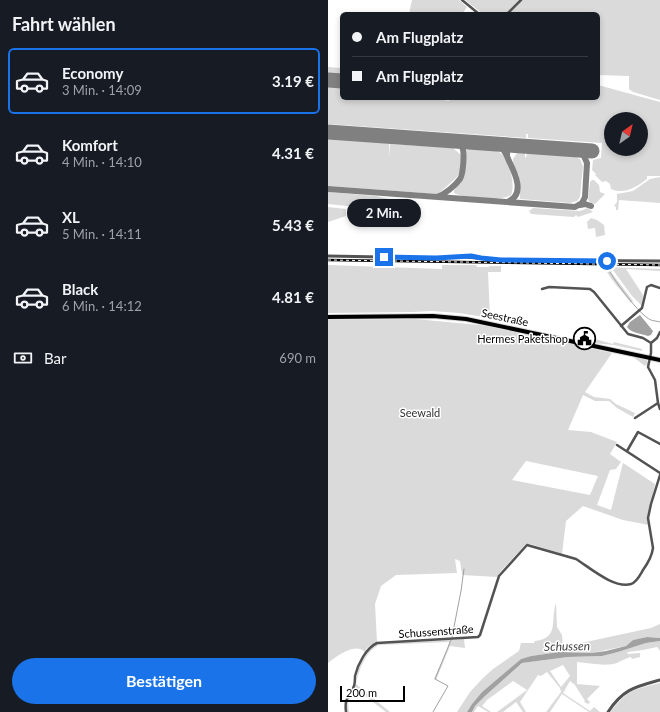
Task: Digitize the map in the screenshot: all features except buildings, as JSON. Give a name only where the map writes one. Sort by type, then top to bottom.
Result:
[{"type":"main road","name":"Seestraße","points":[[328,317],[443,316],[478,320],[660,360]]},
{"type":"street","points":[[462,0],[477,12]]},
{"type":"street","points":[[509,12],[521,0]]},
{"type":"street","points":[[328,256],[436,258],[465,257],[501,260],[660,261]]},
{"type":"street","points":[[621,326],[643,307],[647,287],[651,285],[660,288]]},
{"type":"street","points":[[542,289],[549,287],[590,288],[628,334],[644,338],[651,343]]},
{"type":"street","points":[[660,332],[657,338],[651,343],[648,367],[655,380],[660,409]]},
{"type":"street","points":[[655,380],[660,383]]},
{"type":"street","points":[[635,418],[658,403]]},
{"type":"street","points":[[627,451],[638,432],[660,444]]},
{"type":"street","points":[[617,445],[660,474]]},
{"type":"street","name":"Schussenstraße","points":[[346,712],[345,702],[353,689],[357,671],[368,648],[372,645],[377,643],[478,637],[480,635],[499,576],[527,545],[576,559],[597,574],[619,583],[626,585],[635,582],[646,566],[653,552],[648,518],[660,474]]},
{"type":"street","points":[[608,712],[626,691],[631,688],[660,680]]},
{"type":"green space","points":[[412,0],[459,0],[467,7],[463,12],[409,12]]},
{"type":"green space","points":[[465,0],[660,0],[660,100],[633,92],[629,89],[629,76],[600,75],[600,12],[480,12]]},
{"type":"green space","points":[[328,67],[340,68],[340,100],[600,100],[600,86],[660,102],[660,176],[647,176],[647,179],[643,182],[626,191],[616,191],[611,189],[610,184],[606,181],[602,182],[592,170],[593,160],[601,158],[602,143],[528,138],[528,134],[526,134],[526,138],[328,124]]},
{"type":"green space","points":[[328,139],[389,143],[389,157],[390,144],[453,148],[461,155],[460,172],[457,177],[438,194],[328,186]]},
{"type":"green space","points":[[468,149],[492,150],[503,155],[511,172],[513,185],[511,195],[491,199],[454,193],[454,190],[464,178],[466,151]]},
{"type":"green space","points":[[517,153],[525,153],[526,158],[527,153],[575,157],[580,159],[583,166],[580,197],[577,201],[570,203],[520,199],[519,176],[513,163],[513,159]]},
{"type":"green space","points":[[660,177],[660,203],[619,200],[618,210],[616,210],[616,207],[614,206],[617,202],[617,194],[633,191],[650,179]]},
{"type":"green space","points":[[592,180],[599,185],[600,192],[605,194],[595,204],[588,200],[590,182]]},
{"type":"green space","points":[[328,192],[376,196],[389,199],[390,206],[385,209],[367,207],[367,204],[364,203],[357,207],[328,204]]},
{"type":"green space","points":[[328,207],[346,209],[346,216],[328,222]]},
{"type":"green space","points":[[533,208],[580,211],[588,208],[593,212],[578,217],[576,215],[574,217],[531,214],[529,211]]},
{"type":"green space","points":[[591,218],[604,225],[605,235],[596,237],[595,228],[588,229],[587,222]]},
{"type":"green space","points":[[328,265],[442,269],[442,265],[476,265],[477,267],[501,266],[501,272],[488,272],[490,318],[459,313],[432,311],[328,313]]},
{"type":"green space","points":[[605,267],[660,269],[660,271],[626,269],[643,295],[642,306],[632,296],[613,270],[611,272],[633,301],[631,303],[613,281]]},
{"type":"green space","name":"Seewald","points":[[413,317],[442,318],[467,321],[429,318],[415,319],[490,326],[612,353],[585,392],[594,397],[610,399],[616,404],[635,413],[633,417],[617,408],[609,401],[595,401],[583,395],[568,430],[591,432],[617,442],[610,454],[621,462],[616,469],[610,470],[597,505],[611,510],[623,463],[655,484],[648,519],[649,525],[623,520],[583,506],[566,521],[562,554],[526,544],[497,577],[462,575],[460,561],[455,559],[457,573],[396,575],[381,586],[375,604],[377,642],[368,647],[365,652],[361,649],[351,649],[328,663],[328,320],[412,319]],"holes":[[[526,461],[598,476],[590,495],[512,480]]]},
{"type":"green space","points":[[594,335],[595,339],[642,349],[642,351],[614,345],[593,343]]},
{"type":"green space","points":[[551,339],[646,359],[648,363],[645,366],[633,357]]},
{"type":"green space","points":[[556,603],[557,627],[562,635],[563,647],[579,648],[581,643],[651,628],[660,624],[660,638],[647,637],[633,640],[626,646],[591,653],[559,652],[521,659],[482,692],[467,712],[457,712],[470,692],[482,679],[493,669],[519,651],[521,643],[534,643],[535,641],[548,636],[553,627],[554,609]]},
{"type":"green space","points":[[464,639],[465,648],[450,646],[436,680],[434,679],[449,642],[379,645],[374,648],[363,662],[356,684],[390,712],[386,712],[356,689],[348,702],[349,712],[347,712],[347,702],[355,687],[360,667],[367,654],[376,644]]},
{"type":"green space","points":[[660,641],[660,651],[657,647],[628,652],[627,654],[640,653],[640,657],[632,659],[631,657],[609,665],[577,662],[577,684],[600,686],[587,699],[590,702],[588,704],[584,702],[585,701],[575,685],[570,681],[563,693],[590,711],[594,707],[600,712],[589,712],[562,694],[550,712],[546,712],[561,692],[560,688],[547,672],[541,676],[538,675],[520,702],[526,712],[523,712],[516,702],[503,712],[497,712],[527,690],[513,681],[487,700],[482,706],[491,712],[488,712],[478,706],[474,712],[472,712],[475,706],[485,696],[522,663],[568,657],[602,656],[646,643]],"holes":[[[563,665],[570,676],[561,687],[550,671]]]},
{"type":"green space","points":[[660,683],[660,712],[610,712],[622,699],[637,689]]},
{"type":"shaded area","points":[[640,315],[653,331],[651,335],[648,336],[631,331],[627,327],[630,322]]},
{"type":"shaded area","points":[[647,637],[660,638],[660,641],[646,643],[602,656],[568,657],[522,663],[485,696],[475,706],[472,712],[467,712],[482,692],[521,659],[559,652],[591,653],[606,651],[626,646],[633,640]]},
{"type":"waterway","points":[[608,269],[640,312],[651,320],[660,322]]},
{"type":"waterway","points":[[452,637],[464,569]]},
{"type":"waterway","points":[[433,712],[448,686],[435,679],[451,640]]},
{"type":"taxiway","points":[[437,197],[453,187],[461,177],[463,150],[459,143],[452,140]]},
{"type":"taxiway","points":[[493,143],[504,150],[516,177],[518,189],[513,199],[507,202]]},
{"type":"taxiway","points":[[507,156],[507,149],[514,145]]},
{"type":"taxiway","points":[[328,189],[575,207],[582,203],[585,197],[587,163],[583,154],[574,149]]},
{"type":"taxiway","points":[[580,205],[585,204],[591,206]]},
{"type":"runway","points":[[328,80],[340,81]]},
{"type":"runway","points":[[328,132],[592,151]]},
{"type":"railway","points":[[328,260],[660,265]]},
{"type":"place","name":"Hermes Paketshop","points":[[584,338]]},
{"type":"route","points":[[384,257],[436,258],[471,256],[501,260],[607,261]]},
{"type":"water label","name":"Schussen","points":[[567,646]]}]
